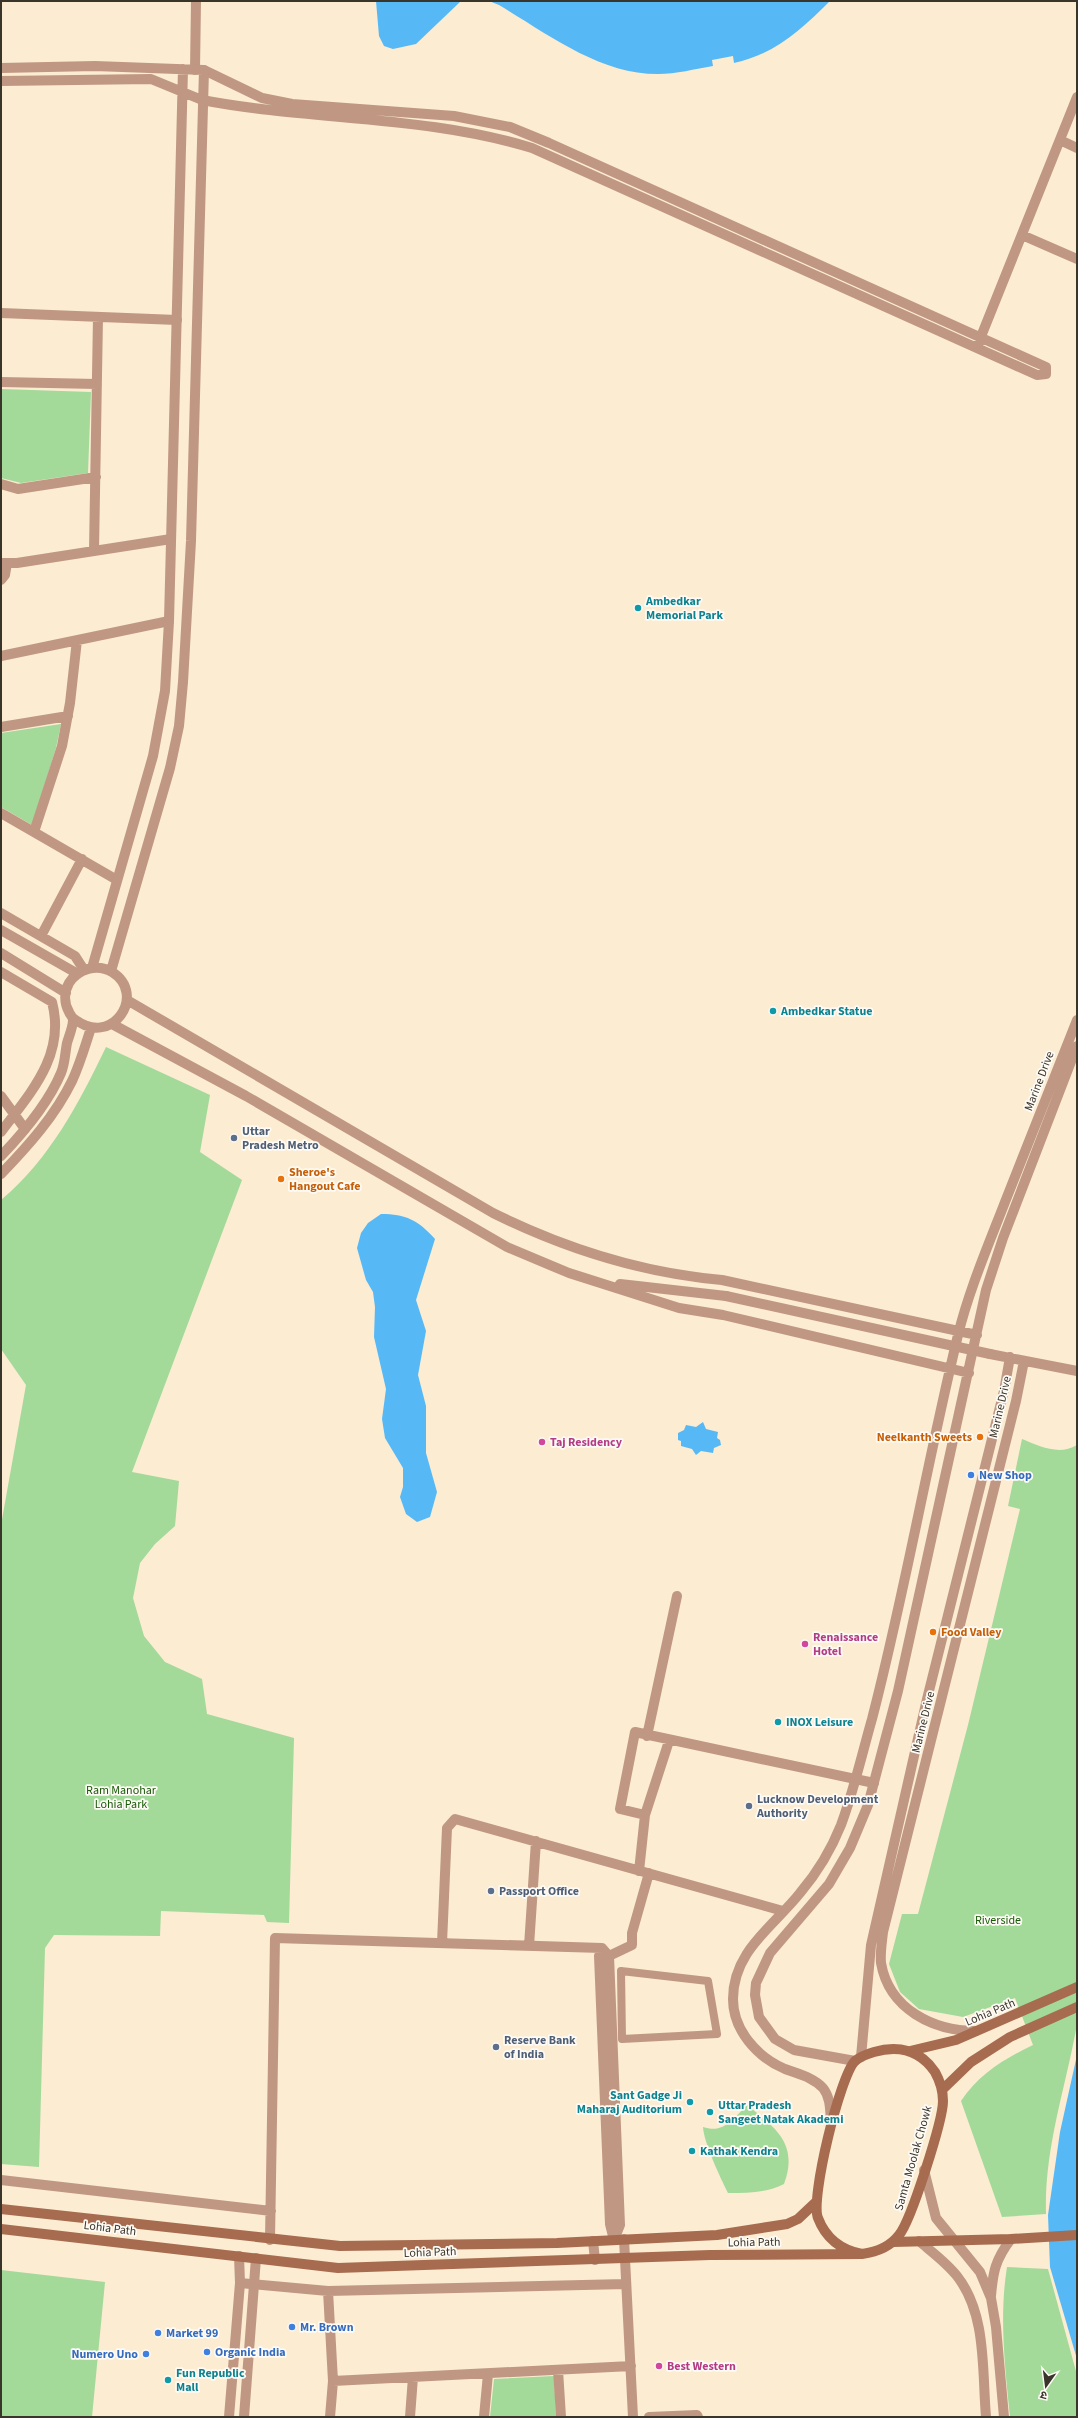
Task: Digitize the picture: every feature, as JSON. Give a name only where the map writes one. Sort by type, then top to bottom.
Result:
[{"type":"main road","name":"Lohia Path","points":[[910,2051],[956,2040],[1077,1987]]},
{"type":"main road","points":[[942,2090],[970,2062],[1010,2037],[1077,2007]]},
{"type":"main road","name":"Samta Moolak Chowk","points":[[858,2059],[882,2050],[894,2048],[910,2051],[923,2058],[933,2070],[942,2090],[940,2114],[910,2217],[893,2242]]},
{"type":"main road","points":[[858,2059],[847,2071],[841,2086],[815,2204],[817,2217],[830,2238],[845,2250],[862,2254],[884,2248],[893,2242],[953,2239],[1010,2239],[1077,2235]]},
{"type":"main road","name":"Lohia Path","points":[[1,2209],[270,2240],[340,2246],[593,2241],[717,2235],[787,2224],[798,2219],[815,2204]]},
{"type":"main road","name":"Lohia Path","points":[[1,2229],[338,2268],[625,2260],[710,2255],[862,2254]]},
{"type":"street","points":[[111,971],[170,768],[179,726],[183,682],[191,541],[202,100],[196,1]]},
{"type":"street","points":[[1,68],[95,66],[200,70],[262,98],[292,104],[454,116],[510,128],[549,143],[1046,367],[1046,374],[1037,375],[532,148],[460,130],[258,109],[202,100],[151,79],[1,81]]},
{"type":"street","points":[[1,930],[84,970],[111,971],[123,984],[127,1000],[122,1014],[112,1024],[105,1027],[91,1028],[81,1025],[73,1018],[66,1002],[66,993],[69,983],[84,970],[117,880],[159,731],[165,691],[169,620],[183,69]]},
{"type":"street","points":[[977,348],[1077,96]]},
{"type":"street","points":[[1060,140],[1077,148]]},
{"type":"street","points":[[1022,235],[1077,259]]},
{"type":"street","points":[[1,313],[177,320]]},
{"type":"street","points":[[94,551],[98,316]]},
{"type":"street","points":[[1,382],[97,384]]},
{"type":"street","points":[[1,484],[18,489],[96,477]]},
{"type":"street","points":[[1,580],[5,575],[4,563],[171,539]]},
{"type":"street","points":[[1,656],[169,620]]},
{"type":"street","points":[[34,832],[62,746],[68,716],[77,640]]},
{"type":"street","points":[[1,727],[68,716]]},
{"type":"street","points":[[1,813],[117,880]]},
{"type":"street","points":[[41,936],[82,859]]},
{"type":"street","points":[[1,913],[75,956],[84,970]]},
{"type":"street","points":[[1,953],[66,993]]},
{"type":"street","points":[[1,972],[52,1002],[57,1019],[52,1052],[39,1082],[1,1132]]},
{"type":"street","points":[[127,1000],[507,1220],[571,1247],[687,1277],[722,1280],[977,1335]]},
{"type":"street","points":[[1,1156],[42,1107],[61,1072],[73,1018]]},
{"type":"street","name":"Marine Drive","points":[[832,2125],[829,2100],[825,2091],[809,2077],[774,2064],[760,2055],[744,2034],[734,2011],[734,1988],[741,1962],[756,1940],[800,1894],[825,1858],[840,1828],[856,1779],[889,1652],[958,1332],[976,1275],[1077,1020]]},
{"type":"street","points":[[112,1024],[246,1096],[507,1247],[592,1280],[679,1308],[723,1315],[969,1373]]},
{"type":"street","points":[[1,1174],[25,1149],[51,1116],[72,1080],[91,1028]]},
{"type":"street","name":"Marine Drive","points":[[1010,1357],[1004,1391],[927,1699],[871,1945],[858,2059],[804,2052],[785,2046],[772,2035],[763,2024],[759,2017],[755,1995],[756,1983],[770,1953],[829,1884],[850,1848],[868,1805],[900,1683],[986,1290],[1003,1238],[1077,1046]]},
{"type":"street","points":[[1,1096],[24,1129]]},
{"type":"street","points":[[687,1277],[726,1296]]},
{"type":"street","points":[[592,1280],[726,1296],[990,1354],[1077,1371]]},
{"type":"street","name":"Marine Drive","points":[[978,2031],[956,2031],[931,2024],[907,2009],[889,1988],[881,1962],[883,1932],[1016,1401],[1024,1361]]},
{"type":"street","points":[[647,1736],[677,1596]]},
{"type":"street","points":[[645,1815],[620,1808],[635,1732],[647,1736],[874,1783]]},
{"type":"street","points":[[633,2417],[625,2260],[619,2240],[610,2224],[599,1956],[606,1952],[632,1945],[632,1933],[644,1872],[645,1815],[669,1740]]},
{"type":"street","points":[[442,1943],[447,1828],[455,1819],[783,1911]]},
{"type":"street","points":[[529,1946],[536,1841]]},
{"type":"street","points":[[270,2240],[275,1938],[529,1946],[606,1952]]},
{"type":"street","points":[[621,1971],[708,1981],[717,2034],[622,2039],[621,1971]]},
{"type":"street","points":[[924,2170],[936,2218],[980,2272],[991,2298],[996,2327],[1004,2417]]},
{"type":"street","points":[[1,2180],[271,2211]]},
{"type":"street","points":[[991,2298],[993,2272],[999,2254],[1010,2239]]},
{"type":"street","points":[[593,2241],[594,2260]]},
{"type":"street","points":[[919,2241],[957,2275],[971,2298],[980,2331],[986,2417]]},
{"type":"street","points":[[229,2417],[240,2284],[239,2256]]},
{"type":"street","points":[[244,2417],[256,2258]]},
{"type":"street","points":[[240,2284],[328,2291],[626,2284]]},
{"type":"street","points":[[328,2291],[333,2381],[330,2417]]},
{"type":"street","points":[[333,2381],[631,2366]]},
{"type":"street","points":[[558,2370],[561,2417]]},
{"type":"street","points":[[484,2417],[488,2374]]},
{"type":"street","points":[[410,2417],[414,2377]]},
{"type":"street","points":[[649,2417],[697,2415],[698,2417]]},
{"type":"green space","points":[[1,389],[91,392],[88,473],[21,483],[1,478]]},
{"type":"green space","points":[[61,724],[56,748],[32,825],[1,807],[1,733]]},
{"type":"green space","name":"Ram Manohar Lohia Park","points":[[106,1047],[210,1095],[200,1152],[242,1180],[132,1472],[179,1481],[175,1526],[155,1544],[140,1563],[133,1598],[144,1636],[165,1662],[202,1679],[207,1714],[294,1738],[289,1923],[267,1922],[264,1915],[161,1911],[160,1936],[54,1935],[45,1948],[39,2167],[1,2164],[1,1525],[26,1385],[1,1349],[1,1200],[34,1167],[49,1148],[74,1109]]},
{"type":"green space","name":"Riverside","points":[[1022,1439],[1042,1447],[1056,1450],[1063,1450],[1077,1445],[1077,2024],[1048,2165],[1046,2214],[1002,2217],[961,2101],[968,2091],[993,2068],[1033,2045],[1015,1998],[963,2017],[919,2009],[900,1992],[889,1964],[902,1914],[918,1914],[968,1725],[1020,1509],[1008,1506]]},
{"type":"green space","points":[[747,2105],[767,2121],[782,2138],[786,2147],[788,2170],[784,2184],[777,2187],[757,2192],[728,2193],[709,2151],[703,2127],[710,2129],[722,2127],[728,2124]]},
{"type":"green space","points":[[1007,2267],[1048,2269],[1077,2375],[1077,2417],[1010,2417],[1003,2323],[1003,2304]]},
{"type":"green space","points":[[1,2270],[105,2282],[92,2417],[1,2417]]},
{"type":"green space","points":[[554,2376],[556,2417],[490,2417],[494,2379]]},
{"type":"water","points":[[376,1],[461,1],[416,44],[393,49],[384,46],[379,36]]},
{"type":"water","points":[[489,1],[830,1],[798,31],[762,54],[734,63],[733,56],[712,60],[713,66],[658,74],[636,72],[595,60],[555,40],[499,5]]},
{"type":"water","points":[[381,1214],[398,1215],[411,1219],[429,1232],[435,1239],[416,1300],[426,1331],[418,1375],[426,1406],[426,1453],[437,1492],[430,1517],[417,1522],[406,1514],[400,1497],[403,1487],[403,1468],[385,1438],[382,1419],[386,1389],[374,1337],[375,1307],[373,1292],[366,1280],[357,1248],[361,1233],[368,1223]]},
{"type":"water","points":[[703,1422],[706,1429],[718,1432],[717,1438],[720,1440],[721,1445],[714,1448],[713,1453],[701,1451],[696,1455],[692,1449],[681,1446],[681,1441],[678,1440],[678,1433],[684,1430],[686,1425],[696,1427]]},
{"type":"water","points":[[1077,2055],[1077,2359],[1050,2267],[1048,2215],[1060,2132]]},
{"type":"place","name":"Ambedkar Memorial Park","points":[[638,608]]},
{"type":"place","name":"Ambedkar Statue","points":[[773,1011]]},
{"type":"place","name":"Uttar Pradesh Metro","points":[[234,1138]]},
{"type":"place","name":"Sheroe's Hangout Cafe","points":[[281,1179]]},
{"type":"place","name":"Neelkanth Sweets","points":[[980,1437]]},
{"type":"place","name":"Taj Residency","points":[[542,1442]]},
{"type":"place","name":"New Shop","points":[[971,1475]]},
{"type":"place","name":"Food Valley","points":[[933,1632]]},
{"type":"place","name":"Renaissance Hotel","points":[[805,1644]]},
{"type":"place","name":"INOX Leisure","points":[[778,1722]]},
{"type":"place","name":"Lucknow Development Authority","points":[[749,1806]]},
{"type":"place","name":"Passport Office","points":[[491,1891]]},
{"type":"place","name":"Reserve Bank of India","points":[[496,2047]]},
{"type":"place","name":"Sant Gadge Ji Maharaj Auditorium","points":[[690,2102]]},
{"type":"place","name":"Uttar Pradesh Sangeet Natak Akademi","points":[[710,2112]]},
{"type":"place","name":"Kathak Kendra","points":[[692,2151]]},
{"type":"place","name":"Mr. Brown","points":[[292,2327]]},
{"type":"place","name":"Market 99","points":[[158,2333]]},
{"type":"place","name":"Organic India","points":[[207,2352]]},
{"type":"place","name":"Numero Uno","points":[[146,2354]]},
{"type":"place","name":"Best Western","points":[[659,2366]]},
{"type":"place","name":"Fun Republic Mall","points":[[168,2380]]}]
